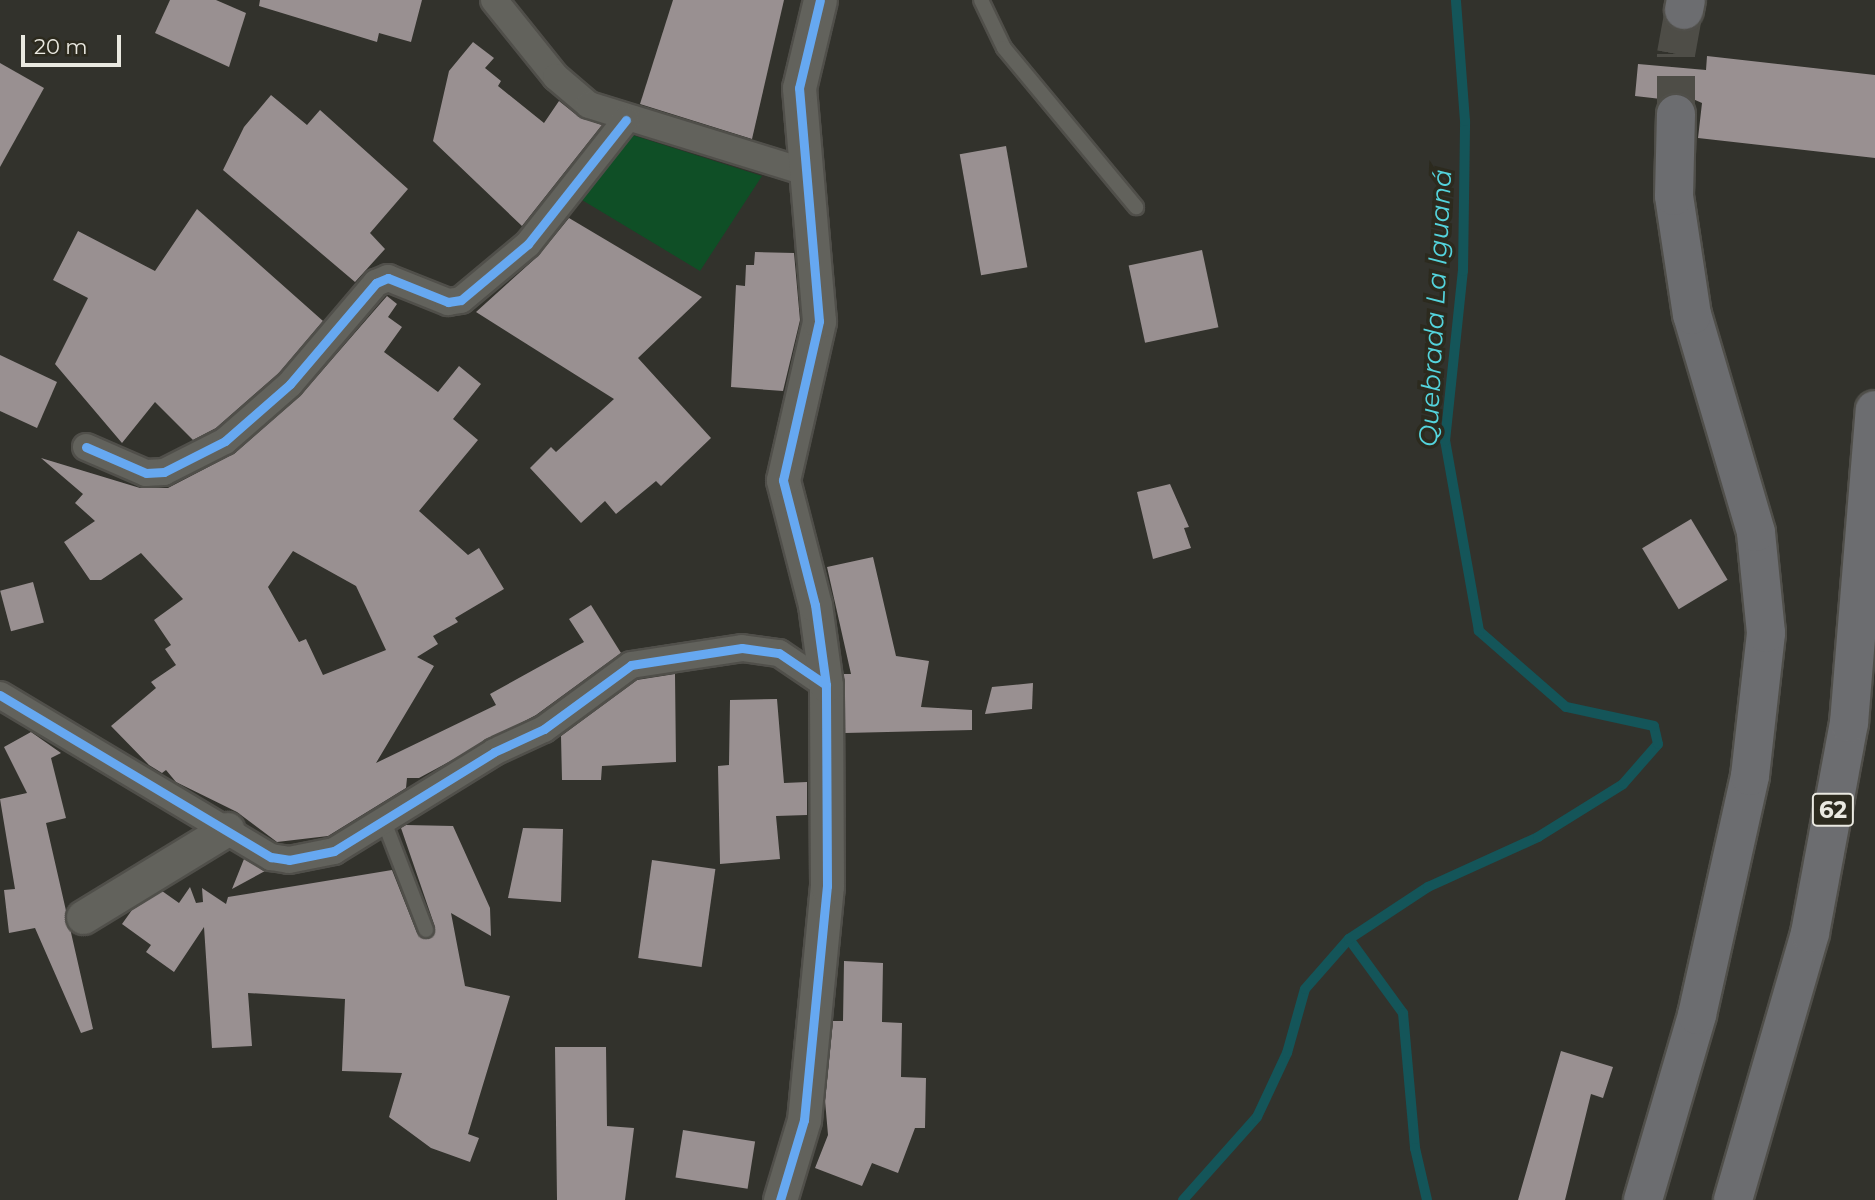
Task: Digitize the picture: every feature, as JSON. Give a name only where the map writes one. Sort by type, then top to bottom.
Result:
[{"type":"highway","points":[[1643,1200],[1697,1015],[1750,776],[1766,633],[1756,532],[1692,315],[1674,196],[1675,114]]},
{"type":"highway","name":"62","points":[[1733,1200],[1810,933],[1849,723],[1875,410]]},
{"type":"street","points":[[494,0],[556,77],[589,105],[626,120],[805,172]]},
{"type":"street","points":[[780,1200],[804,1120],[827,886],[826,685],[815,605],[783,480],[819,321],[799,88],[820,0]]},
{"type":"street","points":[[86,447],[146,473],[164,472],[225,441],[290,384],[376,284],[388,278],[448,302],[461,300],[528,244],[626,120]]},
{"type":"street","points":[[0,695],[271,857],[289,860],[334,851],[383,819],[544,729],[631,665],[742,648],[779,653],[826,685]]},
{"type":"street","points":[[83,917],[227,829]]},
{"type":"lane","points":[[981,0],[1004,48],[1136,207]]},
{"type":"lane","points":[[383,819],[426,930]]},
{"type":"green space","points":[[626,133],[762,176],[700,271],[582,200]]},
{"type":"building","points":[[170,0],[216,0],[246,13],[229,67],[155,33]]},
{"type":"building","points":[[260,0],[422,0],[411,42],[379,33],[377,42],[259,6]]},
{"type":"building","points":[[673,0],[784,0],[752,139],[640,104]]},
{"type":"building","points":[[473,42],[494,58],[485,68],[501,81],[498,86],[544,123],[559,101],[579,117],[602,125],[522,226],[433,141],[449,71]]},
{"type":"building","points":[[1707,56],[1875,75],[1875,158],[1698,138],[1702,103],[1677,92],[1661,99],[1635,96],[1638,64],[1706,70]]},
{"type":"building","points":[[0,63],[44,88],[0,167]]},
{"type":"building","points":[[271,95],[307,125],[320,110],[408,189],[370,233],[385,249],[355,282],[223,170],[244,127]]},
{"type":"building","points":[[1006,146],[1027,267],[981,275],[960,154]]},
{"type":"building","points":[[197,209],[323,321],[279,373],[216,428],[193,440],[155,402],[122,443],[55,364],[88,298],[53,280],[78,231],[155,271]]},
{"type":"building","points":[[569,218],[702,297],[638,358],[711,438],[661,486],[656,481],[616,514],[605,501],[581,523],[530,468],[551,447],[556,452],[614,399],[476,312],[538,256]]},
{"type":"building","points":[[1202,250],[1218,327],[1145,343],[1129,266]]},
{"type":"building","points":[[755,252],[794,253],[800,320],[783,391],[731,387],[736,285],[745,286],[746,265],[754,265]]},
{"type":"building","points":[[387,296],[397,304],[388,317],[402,327],[384,352],[438,392],[459,366],[481,384],[453,419],[478,440],[419,511],[468,555],[479,548],[504,589],[455,618],[458,622],[433,636],[438,644],[417,657],[434,666],[376,763],[496,705],[490,694],[584,642],[569,619],[591,605],[621,653],[536,715],[419,778],[407,778],[406,788],[328,836],[277,842],[237,812],[176,782],[166,770],[162,773],[149,765],[111,726],[156,688],[151,682],[176,665],[165,649],[171,645],[154,620],[183,599],[141,553],[101,580],[90,580],[64,542],[95,521],[75,503],[83,494],[41,458],[140,488],[168,488],[235,453],[300,396]],"holes":[[[293,551],[356,586],[386,650],[323,675],[306,639],[299,642],[268,587]]]},
{"type":"building","points":[[0,355],[57,382],[37,428],[0,411]]},
{"type":"building","points":[[1170,484],[1189,527],[1184,528],[1191,548],[1153,559],[1137,492]]},
{"type":"building","points":[[1691,519],[1728,580],[1679,609],[1642,548]]},
{"type":"building","points":[[873,557],[896,656],[929,661],[921,707],[972,710],[972,730],[845,733],[844,674],[851,674],[827,567]]},
{"type":"building","points":[[33,582],[44,623],[11,631],[0,591]]},
{"type":"building","points":[[675,674],[676,762],[602,766],[601,780],[562,780],[561,736],[637,680]]},
{"type":"building","points":[[1033,683],[1032,709],[985,714],[992,687]]},
{"type":"building","points":[[777,699],[784,783],[807,782],[807,815],[776,816],[780,859],[720,864],[718,766],[729,765],[730,700]]},
{"type":"building","points":[[31,732],[61,753],[51,758],[66,818],[46,823],[93,1029],[81,1033],[35,928],[9,933],[4,890],[15,889],[0,799],[27,793],[4,747]]},
{"type":"building","points":[[406,825],[453,826],[490,908],[491,936],[451,913],[465,986],[510,996],[468,1134],[479,1138],[470,1162],[431,1148],[389,1117],[402,1073],[342,1071],[345,999],[248,993],[252,1046],[212,1048],[204,927],[174,972],[146,952],[151,945],[122,924],[132,910],[162,891],[179,903],[190,887],[196,903],[203,902],[202,888],[226,904],[228,897],[392,870],[417,933],[429,939],[435,927],[401,828]]},
{"type":"building","points":[[523,828],[563,829],[561,902],[508,898]]},
{"type":"building","points":[[244,859],[265,871],[232,889]]},
{"type":"building","points":[[652,860],[715,869],[702,967],[638,958]]},
{"type":"building","points":[[844,961],[883,963],[882,1022],[902,1023],[901,1077],[926,1078],[925,1128],[915,1128],[898,1173],[872,1163],[862,1186],[815,1168],[828,1135],[825,1100],[833,1021],[843,1021]]},
{"type":"building","points":[[555,1047],[606,1047],[607,1126],[634,1128],[625,1200],[557,1200]]},
{"type":"building","points":[[1561,1051],[1613,1067],[1603,1098],[1591,1094],[1565,1200],[1518,1200]]},
{"type":"building","points":[[683,1130],[755,1141],[748,1189],[675,1177]]},
{"type":"waterway","name":"Quebrada La Iguaná","points":[[1183,1200],[1257,1117],[1287,1053],[1305,989],[1349,939],[1428,887],[1538,837],[1623,784],[1658,744],[1654,726],[1566,707],[1479,631],[1445,441],[1463,271],[1465,121],[1456,0]]},
{"type":"waterway","points":[[1349,939],[1403,1013],[1415,1148],[1427,1200]]},
{"type":"tunnel","points":[[1676,114],[1676,54],[1684,10]]},
{"type":"cycle path","points":[[780,1200],[804,1120],[827,886],[826,685],[815,605],[783,480],[819,321],[799,88],[820,0]]},
{"type":"cycle path","points":[[86,447],[146,473],[164,472],[225,441],[290,384],[376,283],[388,278],[448,302],[461,300],[528,244],[626,120]]},
{"type":"cycle path","points":[[0,695],[271,857],[289,860],[334,851],[494,752],[544,729],[631,665],[742,648],[779,653],[826,685]]}]
